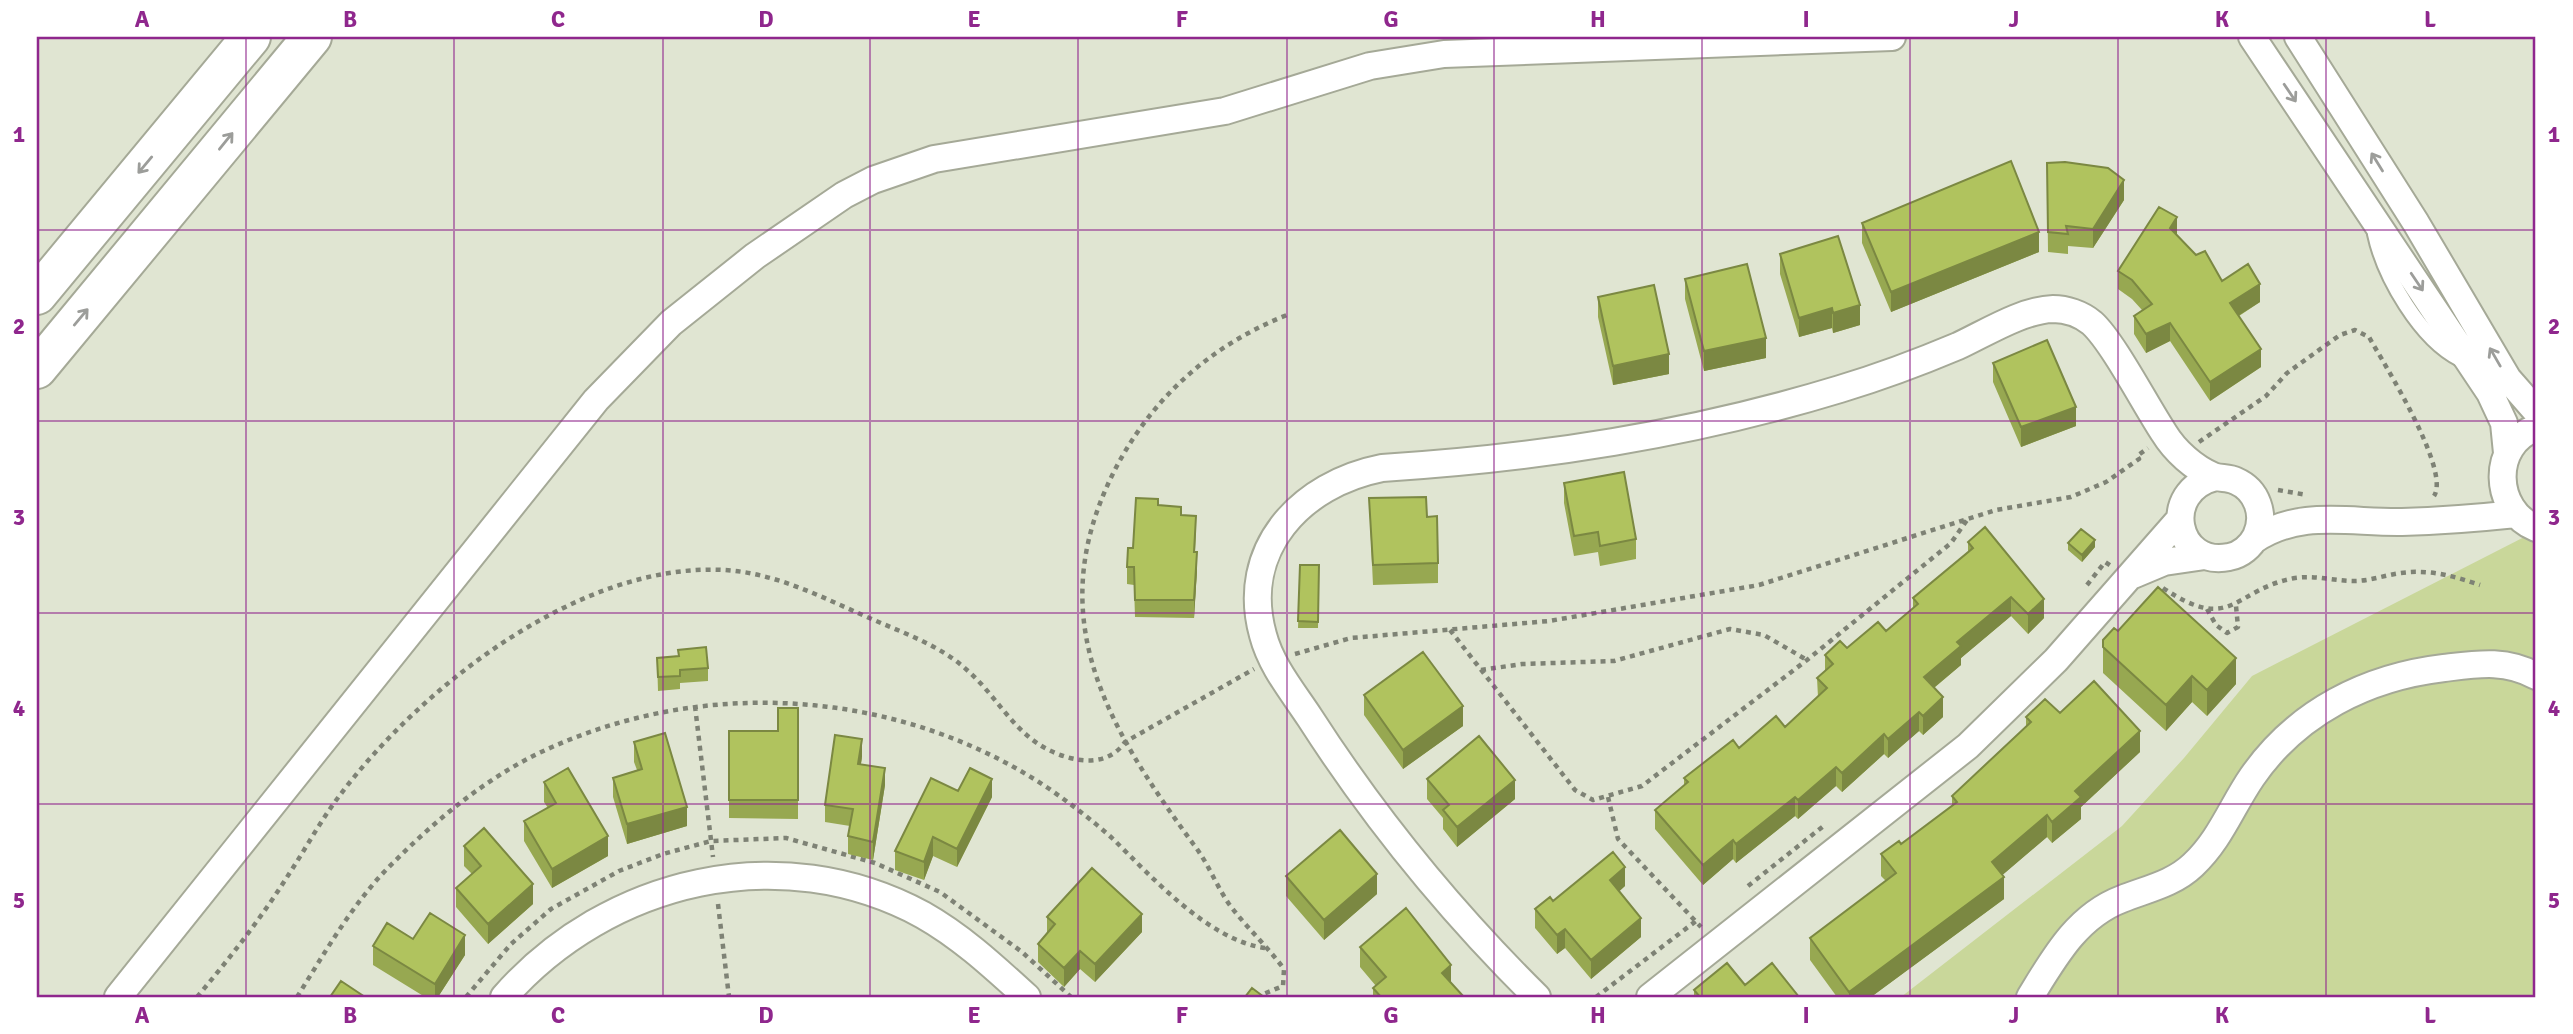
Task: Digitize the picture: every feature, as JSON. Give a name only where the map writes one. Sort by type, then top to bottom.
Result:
[{"type":"street","points":[[37,295],[251,37]]},
{"type":"street","points":[[37,369],[312,37]]},
{"type":"street","points":[[118,997],[596,400],[661,332],[712,288],[844,195],[873,180],[934,159],[1225,111],[1333,76],[1407,59],[1482,52],[1892,37]]},
{"type":"street","points":[[2252,37],[2498,408],[2504,423],[2503,490],[2526,521]]},
{"type":"street","points":[[2298,37],[2416,223],[2508,379],[2536,411]]},
{"type":"street","points":[[1537,997],[1453,908],[1391,834],[1334,756],[1272,659],[1259,613],[1261,578],[1272,544],[1286,520],[1305,500],[1328,484],[1354,473],[1586,449],[1725,422],[1861,383],[1928,359],[2029,315],[2055,309],[2080,316],[2100,332],[2167,438],[2190,461],[2216,478]]},
{"type":"street","points":[[2449,518],[2478,500],[2504,465],[2518,440],[2536,428]]},
{"type":"street","points":[[2167,438],[2176,467],[2188,492]]},
{"type":"street","points":[[1650,997],[1968,746],[2056,660],[2134,575],[2179,520],[2188,492],[2201,482],[2216,478],[2236,481],[2318,508],[2375,522],[2449,518],[2526,521]]},
{"type":"street","points":[[2254,540],[2261,516],[2263,491]]},
{"type":"street","points":[[2134,575],[2164,562],[2206,556],[2227,558],[2278,526],[2318,508]]},
{"type":"street","points":[[2179,520],[2190,545],[2206,556]]},
{"type":"street","points":[[2030,997],[2071,934],[2094,914],[2121,899],[2172,880],[2191,867],[2207,850],[2252,778],[2273,750],[2327,705],[2391,677],[2426,670],[2504,663],[2536,676]]},
{"type":"street","points":[[504,997],[556,945],[599,918],[645,897],[716,879],[786,877],[833,883],[880,896],[923,915],[959,938],[1027,997]]},
{"type":"path","points":[[1256,997],[1283,986],[1286,978],[1284,969],[1230,904],[1199,852],[1166,810],[1125,742],[1093,669],[1084,614],[1084,558],[1100,503],[1142,425],[1178,384],[1239,337],[1287,315]]},
{"type":"path","points":[[197,997],[262,913],[340,795],[377,751],[422,706],[478,660],[541,621],[636,580],[695,569],[725,570],[784,581],[951,657],[980,681],[1025,734],[1050,751],[1066,757],[1100,761],[1116,755],[1125,742],[1291,648],[1294,654],[1351,638],[1532,623],[1759,585],[1996,510],[2089,491],[2125,470],[2139,459],[2137,456],[2167,438],[2178,427],[2192,446],[2258,403],[2287,373],[2340,335],[2355,330],[2369,337],[2427,447],[2437,488],[2434,497],[2427,498]]},
{"type":"path","points":[[2263,491],[2318,508]]},
{"type":"path","points":[[1449,629],[1575,790],[1593,800],[1608,797],[1642,786],[1807,660],[1951,543],[1966,520]]},
{"type":"path","points":[[2080,594],[2105,562],[2186,604],[2207,609],[2236,606],[2276,584],[2305,577],[2353,581],[2414,572],[2450,574],[2480,584]]},
{"type":"path","points":[[2207,609],[2216,625],[2227,633],[2238,626],[2236,606]]},
{"type":"path","points":[[1480,670],[1522,664],[1614,662],[1730,629],[1764,635],[1807,660]]},
{"type":"path","points":[[297,997],[345,923],[392,863],[461,802],[495,778],[568,740],[638,717],[695,706],[747,703],[836,708],[936,732],[1039,783],[1086,816],[1136,863],[1220,932],[1245,945],[1265,948]]},
{"type":"path","points":[[695,706],[729,997]]},
{"type":"path","points":[[1608,797],[1618,839],[1701,927],[1710,919],[1725,939]]},
{"type":"path","points":[[1746,888],[1828,823]]},
{"type":"path","points":[[1597,997],[1696,921]]},
{"type":"green space","points":[[2536,531],[2536,997],[1901,997],[2122,826],[2184,758],[2252,676]]},
{"type":"building","points":[[2011,161],[2039,232],[1891,292],[1862,223]]},
{"type":"building","points":[[2065,162],[2108,168],[2124,180],[2093,229],[2066,226],[2068,234],[2048,232],[2047,163]]},
{"type":"building","points":[[2159,207],[2177,217],[2170,228],[2196,255],[2205,251],[2222,281],[2248,264],[2260,284],[2230,303],[2261,349],[2210,382],[2170,323],[2146,334],[2134,316],[2152,304],[2132,280],[2118,271]]},
{"type":"building","points":[[1838,236],[1860,305],[1833,313],[1832,308],[1799,318],[1780,254]]},
{"type":"building","points":[[1747,264],[1766,338],[1704,351],[1685,279]]},
{"type":"building","points":[[1654,285],[1669,354],[1613,366],[1598,297]]},
{"type":"building","points":[[2047,340],[2076,407],[2021,427],[1993,363]]},
{"type":"building","points":[[1624,472],[1636,539],[1600,546],[1598,532],[1574,536],[1564,483]]},
{"type":"building","points":[[1426,497],[1427,517],[1437,516],[1438,563],[1373,565],[1369,498]]},
{"type":"building","points":[[1136,498],[1158,499],[1158,505],[1181,507],[1181,515],[1196,516],[1194,600],[1135,600],[1134,567],[1127,567],[1128,548],[1133,548]]},
{"type":"building","points":[[1985,527],[2044,599],[2028,614],[2011,597],[1957,642],[1961,646],[1924,677],[1943,697],[1923,716],[1919,712],[1888,739],[1884,734],[1842,773],[1836,767],[1798,800],[1795,797],[1736,844],[1733,840],[1703,865],[1655,810],[1688,782],[1684,778],[1733,740],[1739,748],[1776,716],[1785,727],[1827,688],[1817,678],[1833,664],[1825,655],[1840,641],[1847,648],[1878,622],[1886,631],[1918,604],[1913,598],[1973,548],[1968,542]]},
{"type":"building","points":[[2081,529],[2095,540],[2082,555],[2068,543]]},
{"type":"building","points":[[1300,565],[1319,565],[1318,622],[1298,621]]},
{"type":"building","points":[[2158,587],[2236,658],[2207,690],[2192,676],[2166,705],[2103,647],[2103,640],[2114,628],[2118,631]]},
{"type":"building","points":[[706,647],[708,668],[680,670],[680,676],[658,677],[657,658],[679,656],[678,650]]},
{"type":"building","points":[[1423,652],[1463,706],[1403,750],[1364,695]]},
{"type":"building","points":[[2094,681],[2140,731],[2075,791],[2081,797],[2052,822],[2047,815],[1992,862],[2004,877],[1849,992],[1810,938],[1896,873],[1881,854],[1899,841],[1901,844],[1957,802],[1952,796],[2031,722],[2026,717],[2045,699],[2060,713]]},
{"type":"building","points":[[778,708],[798,708],[798,800],[729,800],[729,731],[778,731]]},
{"type":"building","points":[[665,733],[687,807],[627,824],[613,778],[642,769],[634,742]]},
{"type":"building","points":[[835,735],[862,739],[858,764],[885,768],[873,842],[848,836],[853,809],[825,805]]},
{"type":"building","points":[[1479,736],[1515,780],[1457,827],[1443,810],[1449,805],[1427,779]]},
{"type":"building","points":[[568,768],[608,836],[552,869],[524,821],[556,803],[544,782]]},
{"type":"building","points":[[970,768],[992,779],[957,849],[933,837],[924,862],[895,851],[931,778],[958,791]]},
{"type":"building","points":[[484,828],[533,884],[488,924],[456,888],[481,866],[464,846]]},
{"type":"building","points":[[1340,830],[1377,874],[1324,920],[1286,876]]},
{"type":"building","points":[[1613,852],[1625,867],[1610,880],[1641,918],[1591,960],[1565,929],[1557,935],[1535,909],[1550,897],[1553,901]]},
{"type":"building","points":[[1092,868],[1142,914],[1095,964],[1080,951],[1064,968],[1038,944],[1055,924],[1047,917]]},
{"type":"building","points":[[1406,908],[1451,965],[1442,973],[1464,997],[1381,997],[1373,988],[1386,977],[1360,947]]},
{"type":"building","points":[[430,913],[465,935],[435,984],[373,946],[387,923],[413,939]]},
{"type":"building","points":[[1727,963],[1745,985],[1772,963],[1799,997],[1700,997],[1694,990]]},
{"type":"building","points":[[341,981],[365,997],[330,997]]},
{"type":"building","points":[[1252,988],[1264,997],[1245,997]]}]
